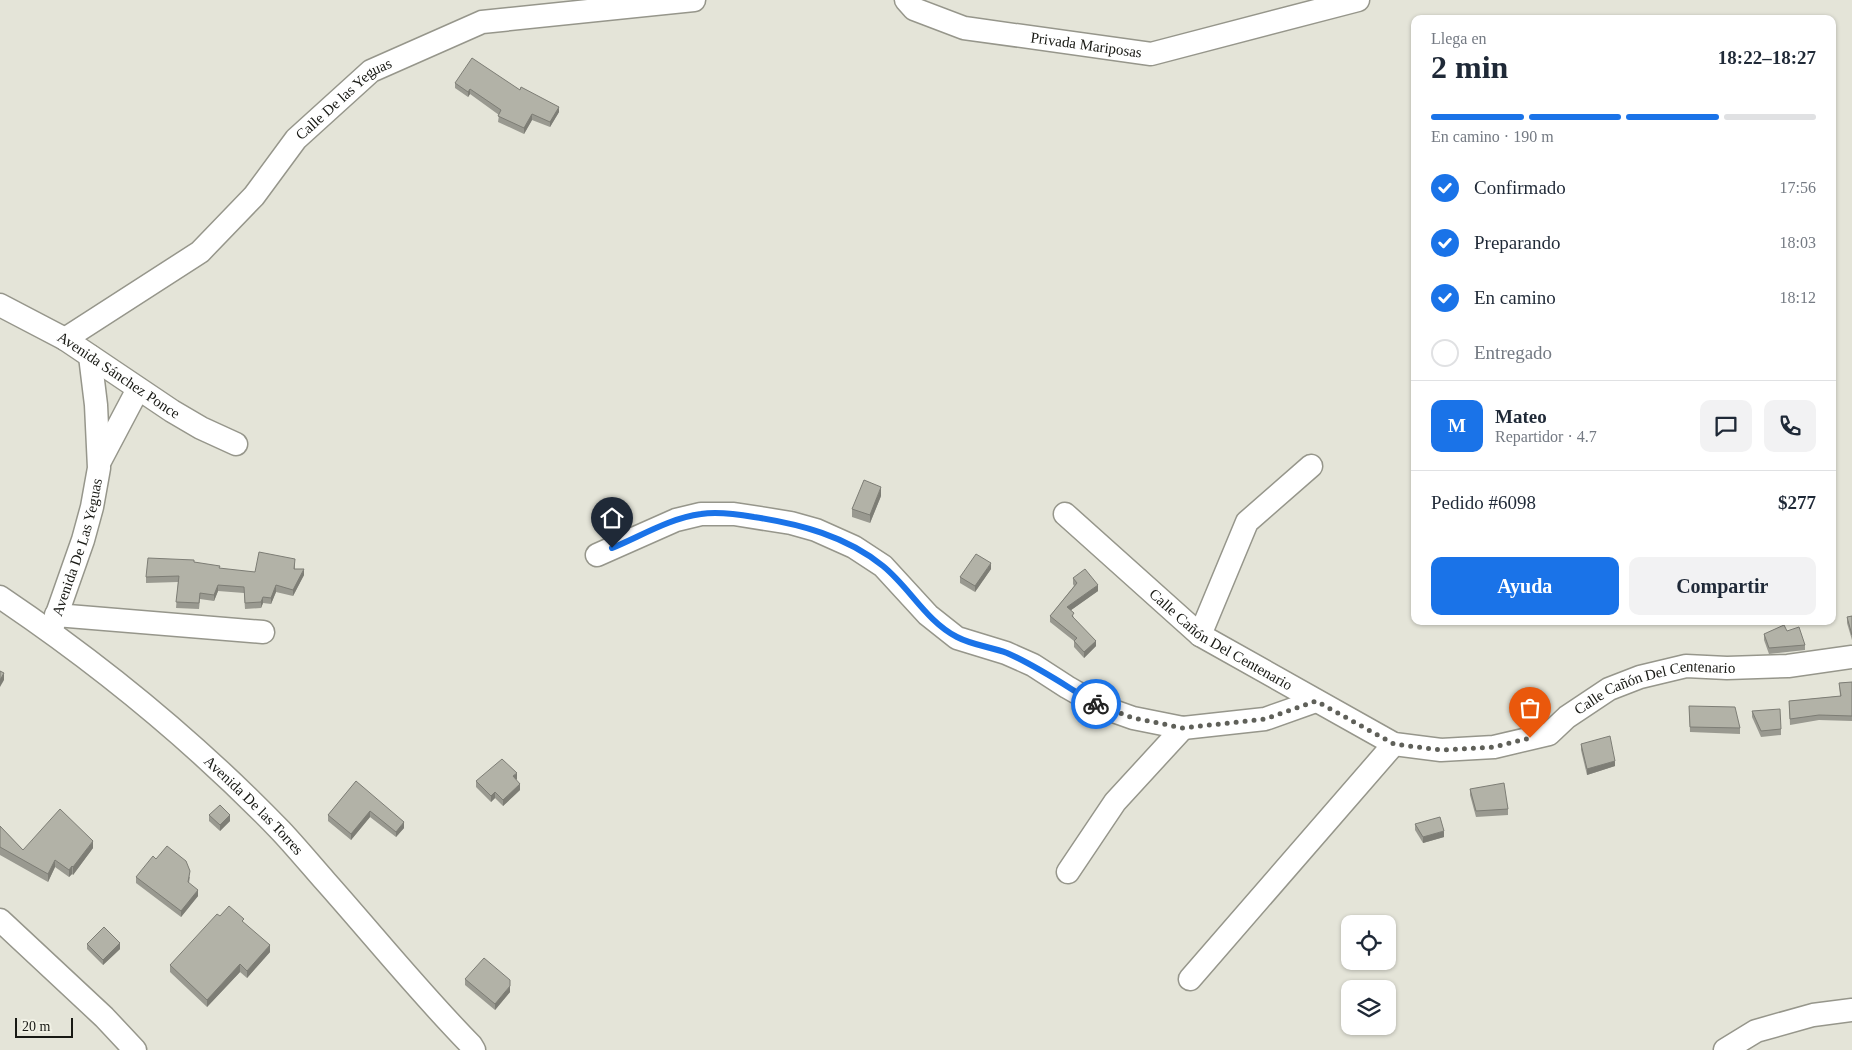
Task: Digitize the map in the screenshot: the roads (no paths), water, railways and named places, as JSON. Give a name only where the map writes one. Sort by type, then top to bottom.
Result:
[{"type":"street","name":"Calle De las Yeguas","points":[[65,339],[200,252],[254,196],[296,139],[371,71],[482,22],[694,0]]},
{"type":"street","name":"Privada Mariposas","points":[[906,0],[914,9],[964,28],[1151,54],[1358,0]]},
{"type":"street","name":"Avenida Sánchez Ponce","points":[[0,305],[65,339],[138,389],[201,428],[236,444]]},
{"type":"street","name":"Avenida De Las Yeguas","points":[[54,623],[83,540],[92,507],[100,462],[90,356]]},
{"type":"street","name":"Avenida De Las Yeguas","points":[[100,462],[138,389]]},
{"type":"street","points":[[1200,635],[1247,522],[1311,466]]},
{"type":"street","points":[[597,555],[676,520],[701,514],[734,514],[791,523],[816,530],[854,547],[884,566],[928,615],[957,638],[1006,653],[1033,665],[1102,707],[1133,718],[1183,728],[1265,719],[1316,701]]},
{"type":"street","name":"Calle Cañón Del Centenario","points":[[1065,514],[1200,635],[1394,744],[1441,750],[1494,747],[1549,734],[1567,717],[1609,689],[1640,677],[1686,666],[1727,668],[1788,666],[1852,657]]},
{"type":"street","name":"Avenida De las Torres","points":[[0,597],[54,623],[250,800],[282,832],[434,1008],[474,1050]]},
{"type":"street","points":[[54,623],[263,632]]},
{"type":"street","points":[[1068,872],[1115,802],[1183,728]]},
{"type":"street","points":[[1190,979],[1394,744]]},
{"type":"street","points":[[0,920],[104,1017],[135,1050]]},
{"type":"street","points":[[1725,1050],[1756,1031],[1813,1015],[1852,1010]]}]
